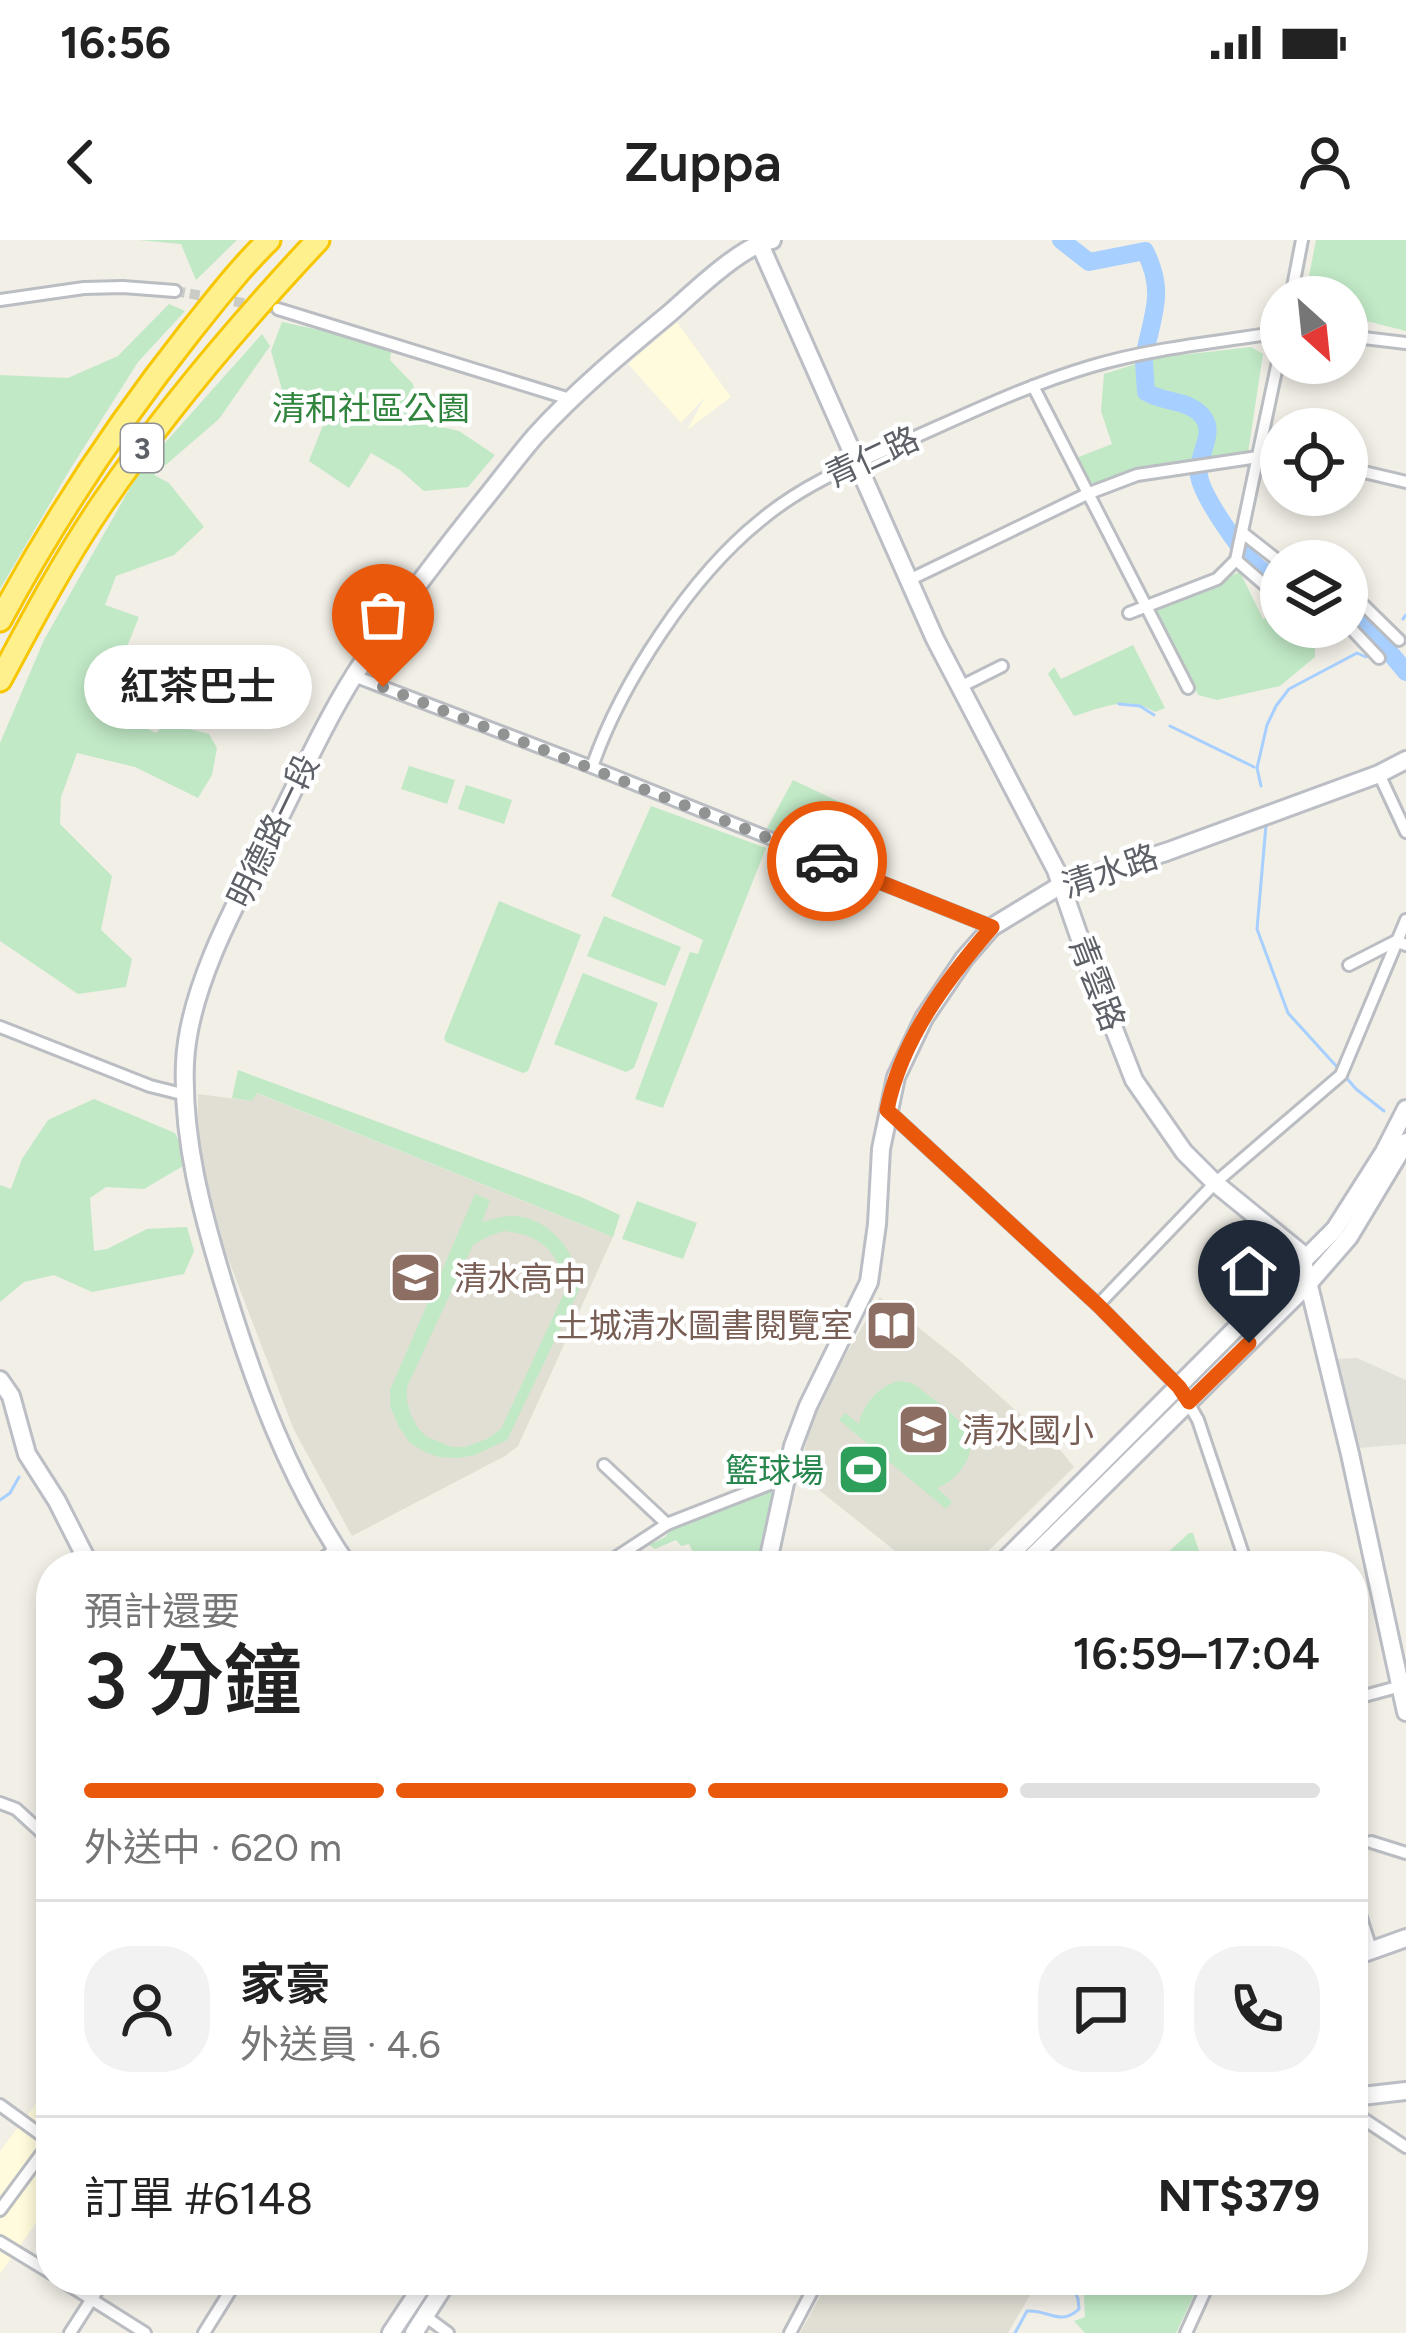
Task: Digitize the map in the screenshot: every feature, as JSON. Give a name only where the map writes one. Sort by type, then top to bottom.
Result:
[{"type":"highway","name":"3","points":[[0,620],[79,484],[138,397],[269,240]]},
{"type":"highway","name":"3","points":[[0,680],[74,549],[164,417],[254,307],[318,240]]},
{"type":"street","points":[[1295,276],[1302,240]]},
{"type":"street","name":"明德路一段","points":[[336,1549],[276,1438],[243,1351],[195,1183],[185,1058],[198,997],[238,896],[354,676],[436,559],[537,434],[665,316],[763,241]]},
{"type":"street","name":"青雲路","points":[[763,241],[909,580],[1061,885],[1134,1080],[1184,1151],[1214,1183],[1301,1253],[1304,1262]]},
{"type":"street","points":[[0,300],[84,289],[175,291]]},
{"type":"street","points":[[278,309],[573,400]]},
{"type":"street","name":"青仁路","points":[[592,767],[619,706],[687,597],[734,543],[803,490],[856,462],[1034,386],[1093,366],[1260,335]]},
{"type":"street","points":[[1368,337],[1406,344]]},
{"type":"street","points":[[1129,613],[1217,579],[1236,560],[1273,384]]},
{"type":"street","points":[[1034,386],[1188,688]]},
{"type":"street","points":[[909,580],[1087,494],[1138,475],[1258,458]]},
{"type":"street","points":[[1368,473],[1406,482]]},
{"type":"street","points":[[1243,534],[1260,547]]},
{"type":"street","points":[[1236,560],[1260,581]]},
{"type":"street","points":[[1368,610],[1399,640]]},
{"type":"street","points":[[1368,646],[1379,658]]},
{"type":"street","points":[[960,687],[1002,666]]},
{"type":"street","points":[[354,676],[992,927]]},
{"type":"street","name":"清水路","points":[[770,1551],[785,1478],[808,1406],[869,1282],[887,1110],[896,1077],[924,1018],[964,959],[992,927],[1061,885],[1166,852],[1406,760]]},
{"type":"street","points":[[1379,774],[1406,832]]},
{"type":"street","points":[[1098,1305],[1214,1183],[1341,1075],[1401,943],[1406,920]]},
{"type":"street","points":[[1349,965],[1401,943]]},
{"type":"street","points":[[0,1027],[150,1086],[186,1095]]},
{"type":"street","points":[[1037,1551],[1335,1229],[1406,1109]]},
{"type":"street","points":[[887,1110],[1098,1305],[1184,1395],[1198,1420],[1242,1551]]},
{"type":"street","points":[[1015,1551],[1309,1283],[1349,1238],[1406,1142]]},
{"type":"street","points":[[1304,1262],[1406,1712]]},
{"type":"street","points":[[0,1380],[10,1396],[27,1454],[82,1551]]},
{"type":"street","points":[[604,1465],[667,1524]]},
{"type":"street","points":[[626,1551],[667,1524],[785,1478]]},
{"type":"street","points":[[1368,1695],[1401,1686]]},
{"type":"street","points":[[0,1804],[16,1808],[36,1827]]},
{"type":"street","points":[[1371,1842],[1406,1853]]},
{"type":"street","points":[[1368,1953],[1406,1938]]},
{"type":"street","points":[[1368,1940],[1372,1952]]},
{"type":"street","points":[[1368,2095],[1406,2091]]},
{"type":"street","points":[[0,2105],[36,2131]]},
{"type":"street","points":[[1368,2128],[1406,2147]]},
{"type":"street","points":[[0,2210],[36,2162]]},
{"type":"street","points":[[0,2242],[36,2264]]},
{"type":"street","points":[[84,2295],[145,2333]]},
{"type":"street","points":[[70,2333],[95,2295]]},
{"type":"street","points":[[203,2333],[227,2295]]},
{"type":"street","points":[[391,2333],[415,2295]]},
{"type":"street","points":[[414,2333],[438,2295]]},
{"type":"street","points":[[790,2333],[810,2295]]},
{"type":"street","points":[[1186,2333],[1203,2295]]},
{"type":"street","points":[[425,2316],[448,2333]]},
{"type":"shaded area","points":[[677,322],[731,397],[687,430],[705,397],[681,423],[628,364]]},
{"type":"shaded area","name":"清水高中","points":[[256,1093],[613,1237],[518,1446],[352,1536],[294,1430],[217,1230],[203,1170],[198,1094],[252,1101]]},
{"type":"shaded area","name":"清水國小","points":[[880,1297],[957,1358],[1074,1467],[988,1551],[895,1551],[799,1474],[814,1408]]},
{"type":"shaded area","points":[[1357,1358],[1406,1380],[1406,1444],[1359,1448],[1335,1359]]},
{"type":"shaded area","points":[[36,2104],[36,2223],[0,2274],[0,2151]]},
{"type":"shaded area","points":[[821,2295],[1030,2295],[1008,2333],[800,2333]]},
{"type":"green space","points":[[139,240],[237,240],[196,280],[181,244]]},
{"type":"green space","points":[[1316,240],[1406,240],[1406,331],[1368,321],[1368,276],[1309,276]]},
{"type":"green space","points":[[169,304],[185,311],[138,362],[0,589],[0,375],[68,378],[118,356]]},
{"type":"green space","name":"清和社區公園","points":[[282,322],[343,335],[391,352],[390,360],[413,384],[417,408],[438,426],[459,431],[495,455],[468,487],[424,491],[371,453],[349,488],[309,461],[325,420],[283,393],[271,351]]},
{"type":"green space","points":[[262,334],[270,346],[219,419],[154,475],[169,483],[204,527],[174,555],[116,576],[105,605],[139,617],[103,706],[156,733],[166,723],[209,734],[217,748],[212,775],[198,798],[135,767],[77,753],[61,797],[60,824],[112,876],[101,930],[132,959],[126,987],[78,994],[0,941],[0,743],[44,640],[139,472]]},
{"type":"green space","points":[[1251,347],[1260,352],[1248,453],[1100,485],[1087,481],[1076,458],[1112,444],[1101,411],[1104,374],[1155,358]]},
{"type":"green space","points":[[1240,572],[1260,613],[1260,648],[1315,648],[1315,657],[1280,686],[1217,700],[1198,695],[1157,613],[1160,607]]},
{"type":"green space","points":[[1133,645],[1165,708],[1155,712],[1135,704],[1115,704],[1074,716],[1048,674],[1054,667],[1061,679]]},
{"type":"green space","points":[[409,766],[455,780],[447,804],[401,789]]},
{"type":"green space","points":[[793,780],[869,816],[852,865],[765,832]]},
{"type":"green space","points":[[466,785],[512,800],[504,824],[458,809]]},
{"type":"green space","points":[[651,806],[766,848],[663,1108],[635,1099],[690,952],[698,954],[703,940],[611,896]]},
{"type":"green space","points":[[499,901],[581,935],[528,1071],[523,1073],[444,1038]]},
{"type":"green space","points":[[604,916],[681,947],[665,986],[587,956]]},
{"type":"green space","points":[[583,973],[658,1003],[634,1068],[626,1072],[554,1044]]},
{"type":"green space","points":[[238,1070],[581,1197],[620,1215],[613,1237],[257,1093],[252,1101],[232,1098]]},
{"type":"green space","points":[[94,1099],[175,1133],[185,1153],[183,1166],[144,1189],[106,1187],[90,1198],[94,1251],[147,1229],[187,1227],[194,1251],[184,1274],[92,1292],[54,1275],[24,1282],[0,1302],[0,1185],[11,1189],[22,1159],[48,1120]]},
{"type":"green space","points":[[475,1194],[490,1200],[482,1222],[525,1217],[560,1239],[574,1264],[579,1290],[507,1440],[458,1458],[425,1452],[410,1443],[399,1427],[390,1406],[390,1390]],"holes":[[[504,1231],[548,1248],[559,1267],[564,1293],[501,1429],[487,1439],[452,1447],[418,1428],[407,1401],[407,1387],[473,1245]]]},
{"type":"green space","points":[[637,1201],[697,1223],[683,1259],[622,1239]]},
{"type":"green space","points":[[899,1381],[918,1387],[951,1413],[968,1434],[971,1445],[960,1471],[937,1488],[952,1502],[946,1509],[839,1420],[845,1413],[859,1424],[873,1397]]},
{"type":"green space","points":[[776,1488],[764,1551],[692,1551],[689,1544],[681,1546],[676,1540],[655,1549],[649,1545],[672,1528]]},
{"type":"green space","points":[[1189,1533],[1193,1533],[1199,1551],[1170,1551]]},
{"type":"green space","points":[[1194,2295],[1176,2333],[1085,2333],[1074,2321],[1085,2317],[1084,2296]]},
{"type":"waterway","points":[[1061,240],[1089,262],[1145,251],[1156,288],[1146,348]]},
{"type":"waterway","points":[[1144,362],[1146,392],[1193,408],[1205,420],[1199,469],[1202,486],[1216,513],[1260,568]]},
{"type":"waterway","points":[[1403,619],[1406,615]]},
{"type":"waterway","points":[[1368,628],[1406,672]]},
{"type":"waterway","points":[[1261,786],[1257,768],[1267,725],[1289,689],[1357,653],[1366,657]]},
{"type":"waterway","points":[[1119,704],[1140,706],[1154,715]]},
{"type":"waterway","points":[[1170,726],[1254,767]]},
{"type":"waterway","points":[[1266,825],[1257,929],[1288,1013],[1338,1068]]},
{"type":"waterway","points":[[1344,1075],[1384,1111]]},
{"type":"waterway","points":[[0,1500],[19,1477]]},
{"type":"waterway","points":[[1015,2333],[1027,2311],[1060,2317],[1072,2314],[1079,2309],[1076,2295]]},
{"type":"tunnel","points":[[175,291],[278,309]]},
{"type":"way so far","points":[[383,687],[827,861]]},
{"type":"place","name":"紅茶巴士","points":[[383,687]]},
{"type":"place","name":"清水高中","points":[[415,1278]]},
{"type":"place","name":"土城清水圖書閱覽室","points":[[892,1325]]},
{"type":"place","name":"清水國小","points":[[923,1430]]},
{"type":"place","name":"籃球場","points":[[863,1470]]},
{"type":"route","points":[[827,861],[992,927],[924,1018],[896,1077],[887,1110],[1098,1305],[1189,1402],[1249,1343]]}]
